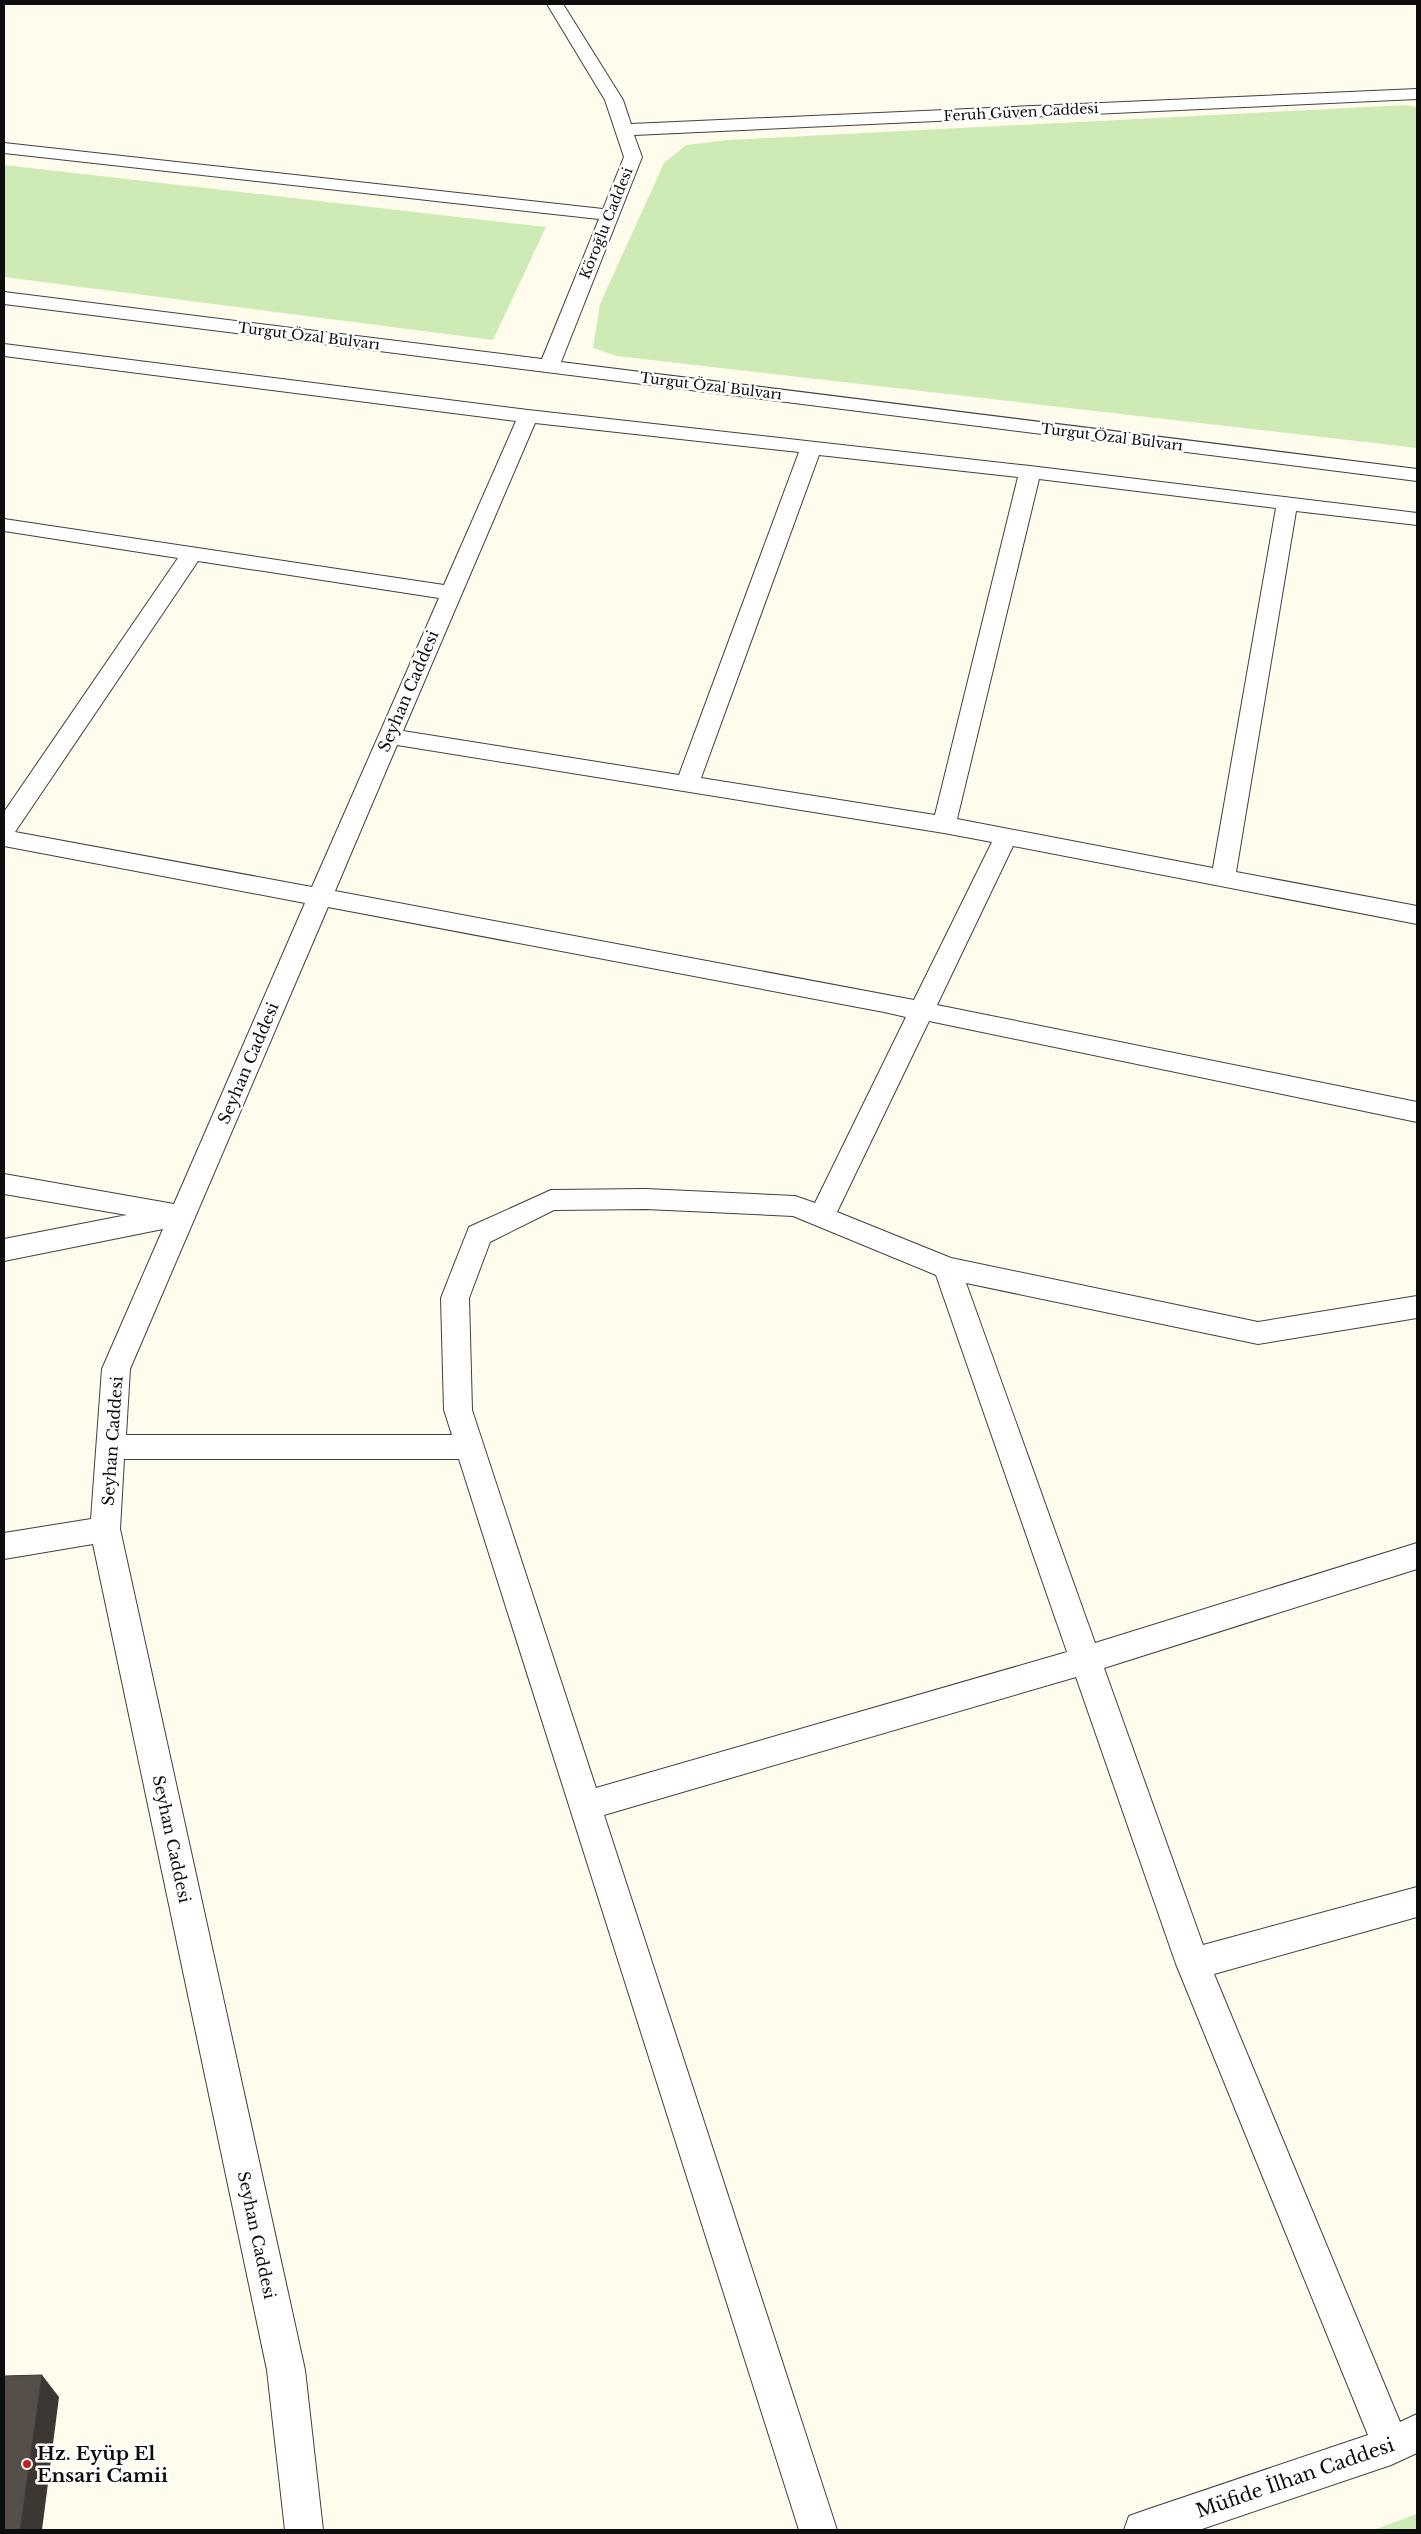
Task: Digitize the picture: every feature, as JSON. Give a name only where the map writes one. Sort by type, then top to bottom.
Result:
[{"type":"street","name":"Köroğlu Caddesi","points":[[549,366],[633,156],[614,100],[555,4]]},
{"type":"street","name":"Feruh Güven Caddesi","points":[[624,130],[1417,94]]},
{"type":"street","points":[[4,148],[609,216]]},
{"type":"street","name":"Turgut Özal Bulvarı","points":[[4,298],[1417,475]]},
{"type":"street","points":[[4,350],[528,416],[810,449],[1030,472],[1417,519]]},
{"type":"street","name":"Seyhan Caddesi","points":[[304,2530],[286,2370],[105,1529],[116,1369],[528,416]]},
{"type":"street","points":[[687,784],[810,449]]},
{"type":"street","points":[[944,825],[1030,472]]},
{"type":"street","points":[[1223,878],[1287,504]]},
{"type":"street","points":[[4,525],[451,593]]},
{"type":"street","points":[[4,830],[192,554]]},
{"type":"street","points":[[389,736],[944,825],[1417,915]]},
{"type":"street","points":[[821,1217],[1006,837]]},
{"type":"street","points":[[4,838],[921,1010],[1417,1112]]},
{"type":"street","points":[[4,1184],[183,1215]]},
{"type":"street","points":[[818,2530],[458,1410],[455,1298],[479,1235],[551,1200],[646,1199],[795,1206],[947,1268],[1258,1334],[1417,1307]]},
{"type":"street","points":[[4,1250],[183,1215]]},
{"type":"street","points":[[947,1268],[1193,1964],[1404,2440]]},
{"type":"street","points":[[111,1447],[470,1447]]},
{"type":"street","points":[[4,1546],[105,1529]]},
{"type":"street","points":[[585,1806],[1086,1660],[1417,1556]]},
{"type":"street","points":[[1193,1964],[1417,1902]]},
{"type":"street","name":"Müfide İlhan Caddesi","points":[[1143,2530],[1404,2440]]},
{"type":"green space","points":[[1407,105],[1417,107],[1417,448],[617,356],[593,348],[600,304],[664,163],[686,145],[728,140]]},
{"type":"green space","points":[[4,165],[546,227],[493,340],[4,277]]},
{"type":"green space","points":[[1417,2514],[1417,2530],[1373,2530]]},
{"type":"building","points":[[42,2375],[20,2530],[4,2530],[4,2376]]},
{"type":"place","name":"Hz. Eyüp El Ensari Camii","points":[[27,2464]]}]
